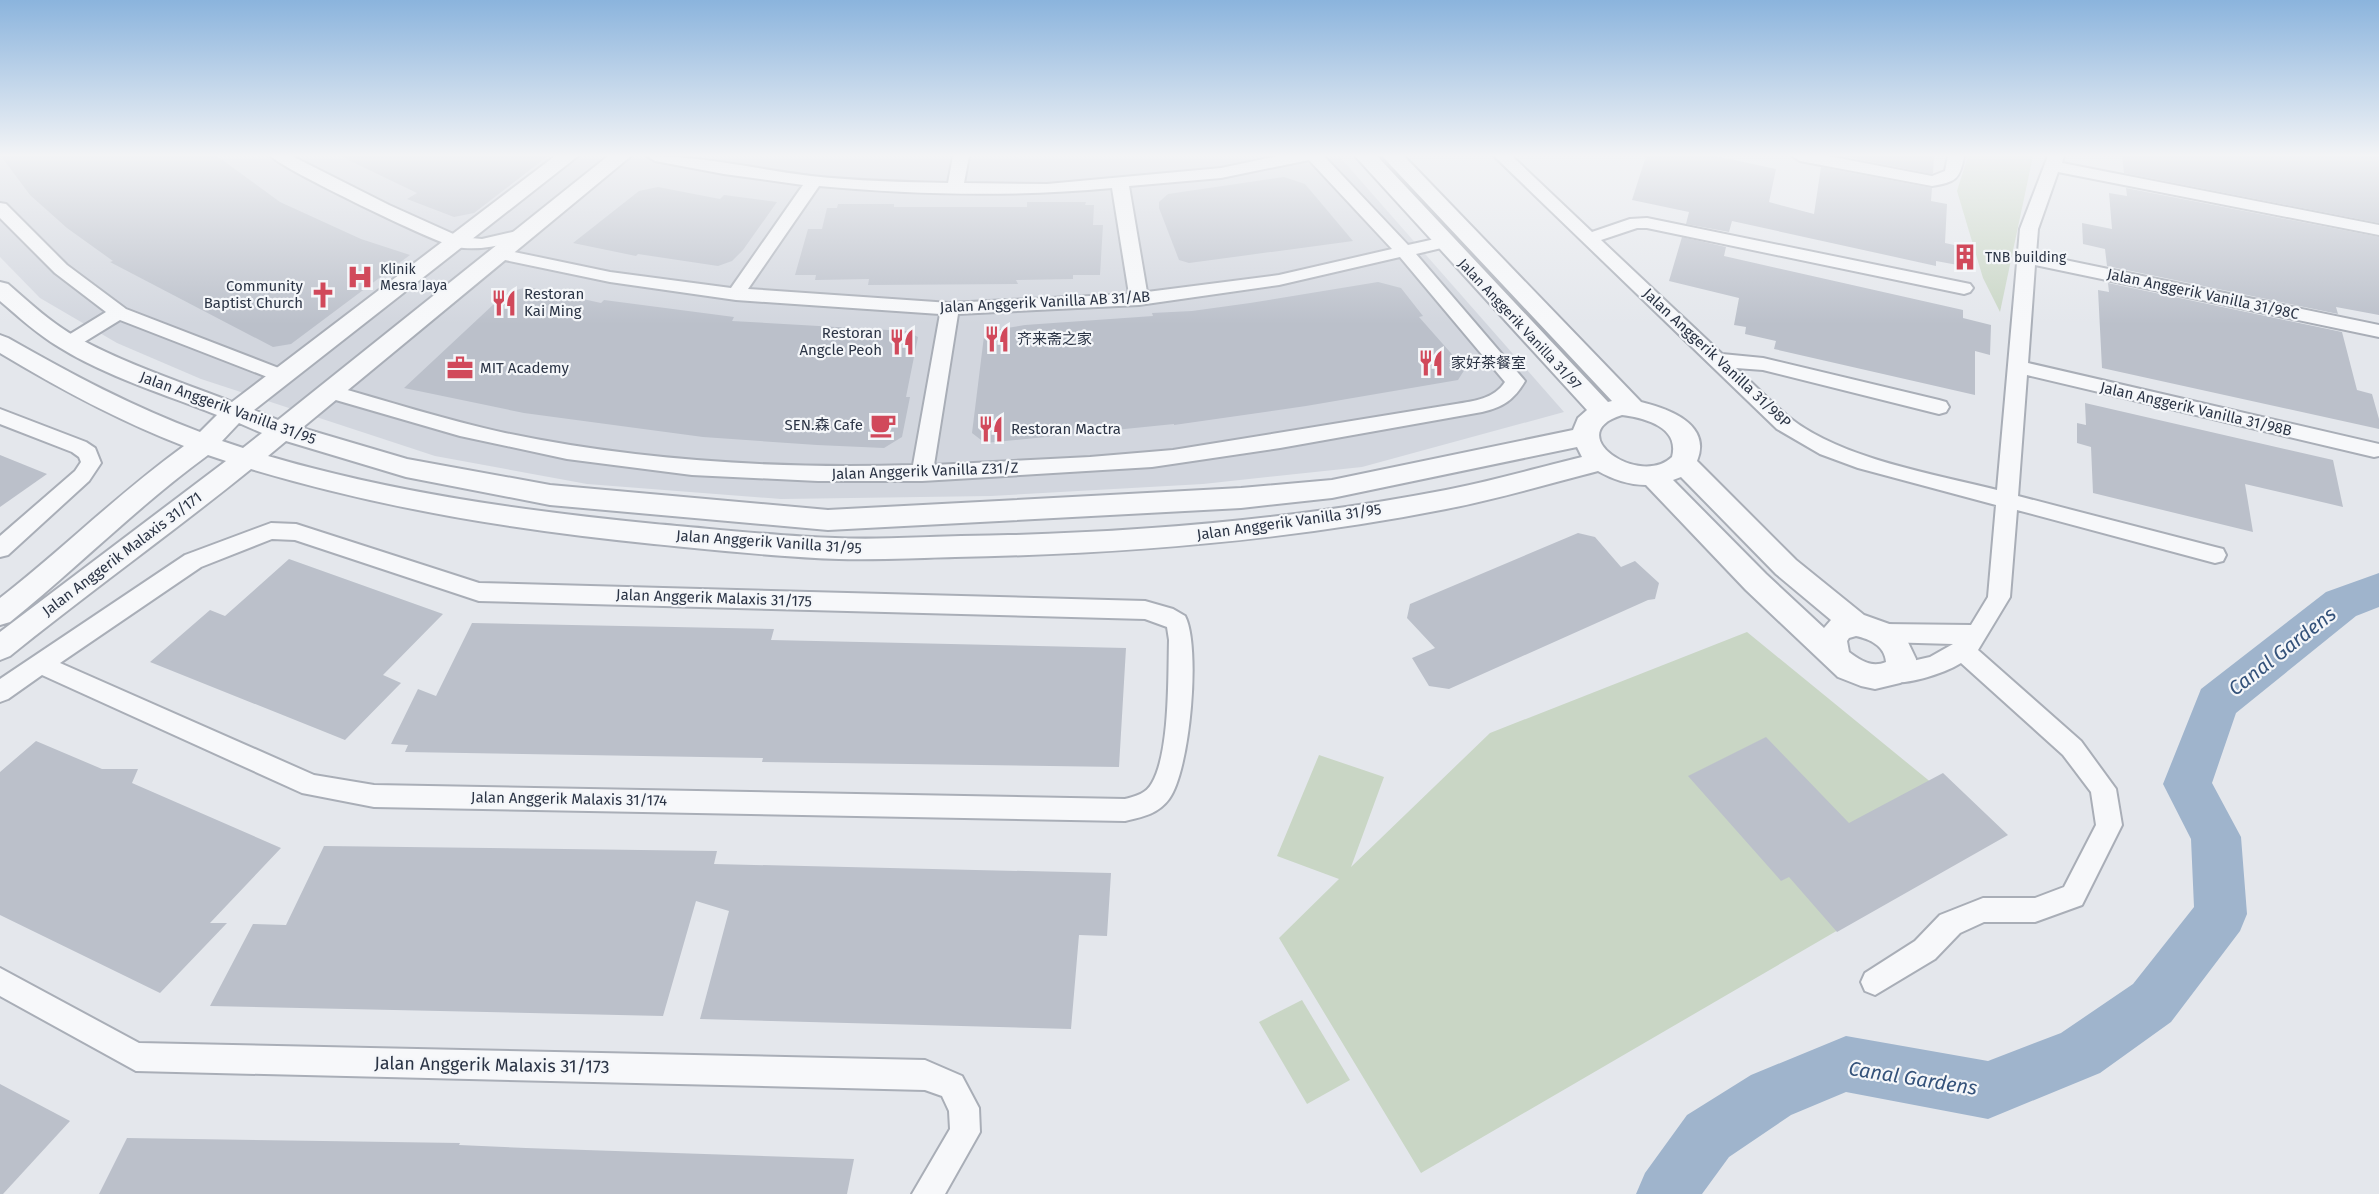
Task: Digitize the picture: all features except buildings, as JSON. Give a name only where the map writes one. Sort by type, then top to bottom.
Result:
[{"type":"street","points":[[4,212],[61,269],[119,313],[282,376]]},
{"type":"street","points":[[389,212],[457,242],[482,244],[524,234]]},
{"type":"street","name":"Jalan Anggerik Malaxis 31/171","points":[[0,614],[52,572],[162,475],[204,445],[234,413],[496,212]]},
{"type":"street","name":"Jalan Anggerik Malaxis 31/171","points":[[0,648],[75,588],[188,506],[552,212]]},
{"type":"street","points":[[736,294],[793,212]]},
{"type":"street","points":[[1125,212],[1139,299]]},
{"type":"street","points":[[1368,212],[1406,252]]},
{"type":"street","name":"Jalan Anggerik Vanilla 31/97","points":[[1416,212],[1602,411]]},
{"type":"street","name":"Jalan Anggerik Vanilla 31/97","points":[[1445,212],[1632,407]]},
{"type":"street","name":"Jalan Anggerik Vanilla 31/98P","points":[[1562,212],[1784,424],[1827,449],[1914,477],[2216,555]]},
{"type":"street","points":[[1653,476],[1756,582],[1842,665],[1863,676],[1885,678],[1950,660],[1969,643],[1988,619],[1999,597],[2030,229],[2036,212]]},
{"type":"street","points":[[2293,212],[2379,230]]},
{"type":"street","points":[[1590,238],[1636,224],[1647,223],[1964,288]]},
{"type":"street","name":"Jalan Anggerik Vanilla AB 31/AB","points":[[500,254],[610,277],[736,294],[950,309],[1139,299],[1279,280],[1444,242]]},
{"type":"street","name":"Jalan Anggerik Vanilla Z31/Z","points":[[329,391],[440,425],[507,441],[584,455],[669,465],[792,474],[922,474],[1172,457],[1456,411],[1502,399],[1510,393],[1515,381],[1465,319],[1406,252]]},
{"type":"street","name":"Jalan Anggerik Vanilla 31/98C","points":[[2028,258],[2379,331]]},
{"type":"street","name":"Jalan Anggerik Vanilla 31/95","points":[[0,289],[42,325],[69,343],[131,372],[234,413],[280,430],[406,468],[550,495],[828,520],[1229,498],[1332,489],[1584,437]]},
{"type":"street","points":[[922,474],[950,309]]},
{"type":"street","points":[[69,343],[119,313]]},
{"type":"street","name":"Jalan Anggerik Vanilla 31/95","points":[[0,343],[42,370],[150,424],[244,459],[359,490],[460,512],[586,528],[835,548],[1051,547],[1256,530],[1451,498],[1601,461]]},
{"type":"street","points":[[1719,360],[1763,364],[1939,407]]},
{"type":"street","name":"Jalan Anggerik Vanilla 31/98B","points":[[2019,367],[2374,450]]},
{"type":"street","points":[[1632,407],[1661,416],[1678,428],[1687,444],[1688,454],[1683,463],[1676,470],[1653,476],[1625,473],[1601,461],[1593,454],[1584,437],[1586,427],[1592,418],[1602,411],[1632,407]]},
{"type":"street","points":[[0,416],[79,447],[88,453],[91,463],[82,476],[0,549]]},
{"type":"street","points":[[150,424],[166,444],[172,456],[162,475]]},
{"type":"street","points":[[1683,463],[1786,567],[1900,651],[1901,668],[1894,674]]},
{"type":"street","points":[[188,506],[217,486],[276,467]]},
{"type":"street","name":"Jalan Anggerik Malaxis 31/175","points":[[39,664],[193,561],[271,531],[296,532],[479,592],[1145,610],[1165,615]]},
{"type":"street","name":"Jalan Anggerik Malaxis 31/174","points":[[39,664],[311,785],[374,796],[1125,810],[1153,801],[1167,780],[1174,754],[1181,640],[1177,622],[1165,615]]},
{"type":"street","points":[[1836,657],[1832,649],[1834,634],[1839,629],[1870,629],[1969,643],[2072,748],[2103,789],[2109,825],[2096,856],[2073,896],[2035,910],[1983,910],[1950,924],[1925,950],[1875,982]]},
{"type":"street","points":[[0,692],[39,664]]},
{"type":"street","name":"Jalan Anggerik Malaxis 31/173","points":[[0,981],[136,1057],[925,1075],[952,1086],[964,1108],[965,1132],[927,1194]]},
{"type":"shaded area","points":[[0,212],[1388,212],[1564,412],[1362,467],[1203,484],[991,496],[781,499],[587,484],[435,456],[201,379],[117,343],[40,298],[0,257]]},
{"type":"green space","points":[[1963,212],[2021,212],[2000,312],[1983,278]]},
{"type":"green space","points":[[1747,632],[1998,837],[1421,1173],[1279,938],[1339,879],[1277,856],[1319,755],[1384,777],[1351,867],[1490,733]]},
{"type":"green space","points":[[1302,1000],[1350,1080],[1307,1104],[1259,1022]]},
{"type":"waterway","name":"Canal Gardens","points":[[1666,1194],[1708,1136],[1771,1095],[1846,1064],[1988,1090],[2080,1053],[2152,1003],[2221,914],[2216,837],[2187,784],[2217,702],[2341,604],[2379,589]]},
{"type":"place","name":"TNB building","points":[[1965,257]]},
{"type":"place","name":"Klinik Mesra Jaya","points":[[360,277]]},
{"type":"place","name":"Community Baptist Church","points":[[323,295]]},
{"type":"place","name":"Restoran Kai Ming","points":[[504,303]]},
{"type":"place","name":"齐来斋之家","points":[[997,339]]},
{"type":"place","name":"Restoran Angcle Peoh","points":[[902,342]]},
{"type":"place","name":"家好茶餐室","points":[[1431,363]]},
{"type":"place","name":"MIT Academy","points":[[460,368]]},
{"type":"place","name":"SEN.森 Cafe","points":[[883,425]]},
{"type":"place","name":"Restoran Mactra","points":[[991,429]]}]
